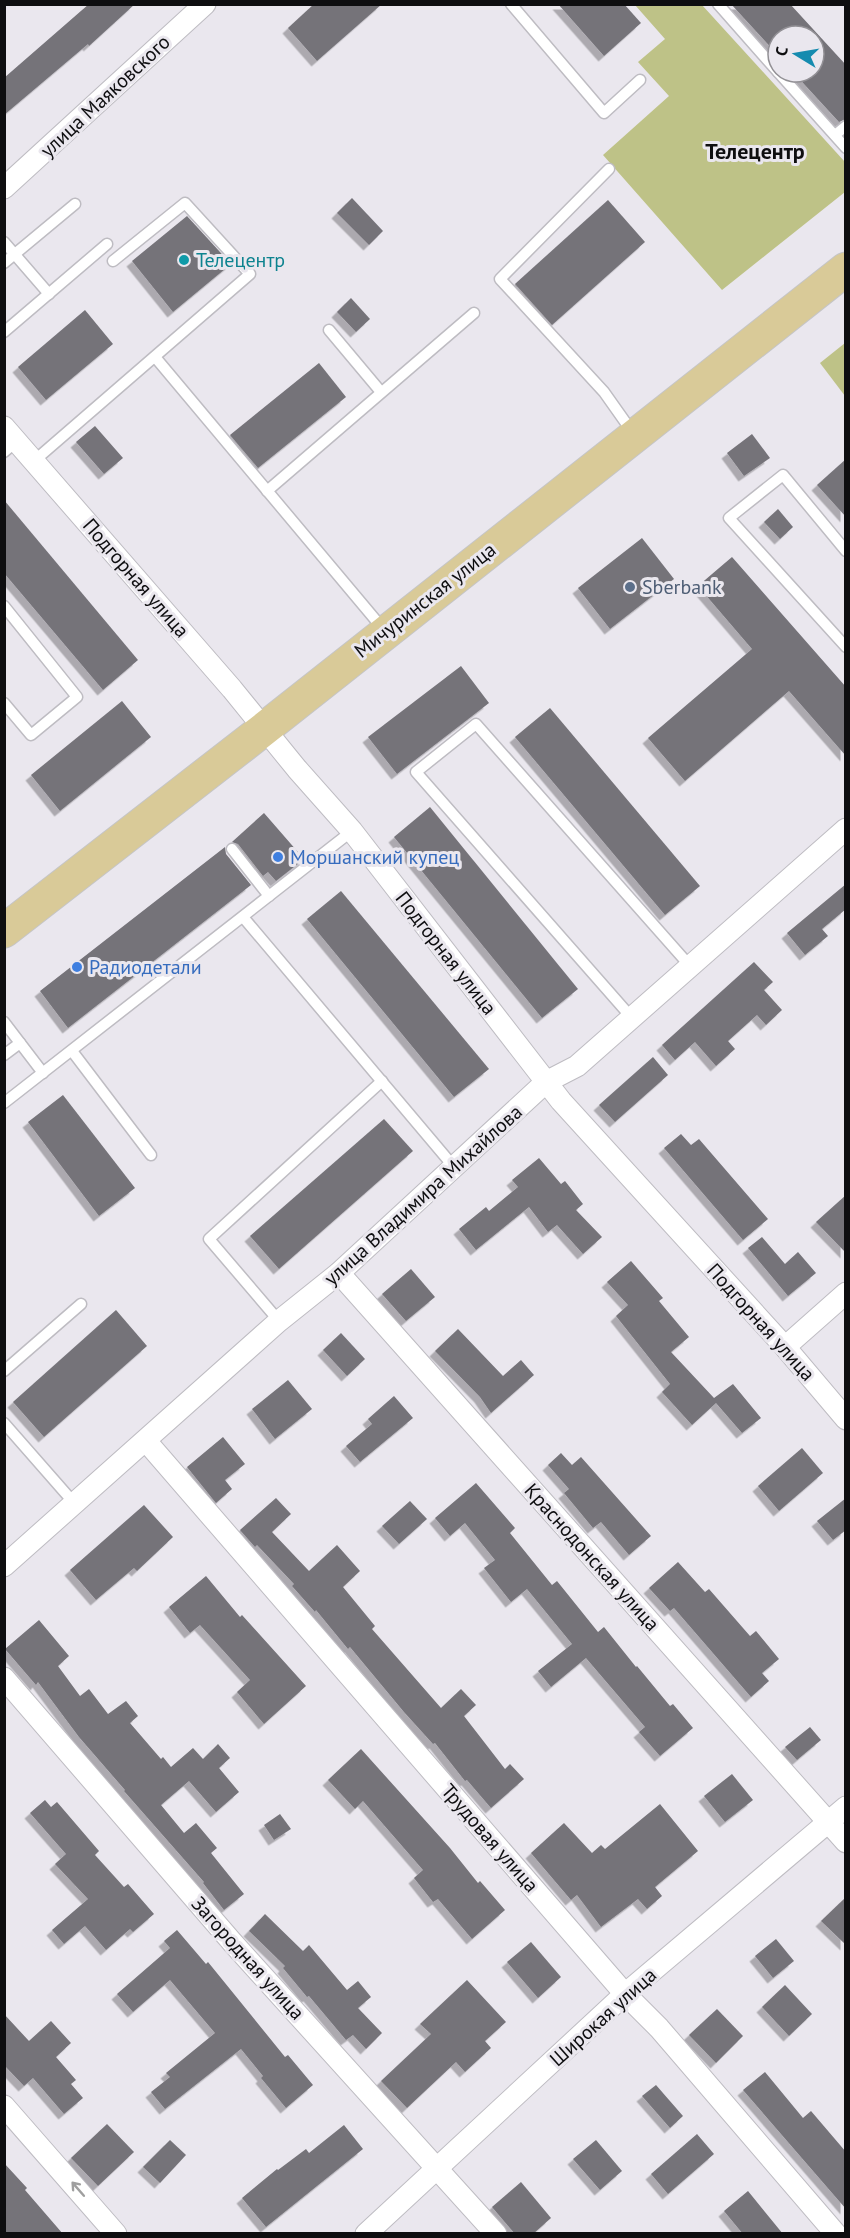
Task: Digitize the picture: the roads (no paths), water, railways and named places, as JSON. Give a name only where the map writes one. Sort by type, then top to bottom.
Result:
[{"type":"main road","name":"Мичуринская улица","points":[[4,931],[264,729],[846,269]]},
{"type":"street","name":"улица Маяковского","points":[[4,188],[205,4]]},
{"type":"street","name":"Подгорная улица","points":[[9,440],[34,461],[352,831],[546,1082],[785,1347],[846,1419]]},
{"type":"street","name":"улица Владимира Михайлова","points":[[4,1566],[279,1321],[339,1273],[546,1082],[577,1066],[846,829]]},
{"type":"street","name":"Краснодонская улица","points":[[339,1273],[846,1842]]},
{"type":"street","points":[[785,1347],[846,1293]]},
{"type":"street","name":"Трудовая улица","points":[[146,1441],[836,2234]]},
{"type":"street","name":"Загородная улица","points":[[4,1678],[232,1942],[496,2234]]},
{"type":"street","name":"Широкая улица","points":[[366,2234],[625,1994],[846,1808]]},
{"type":"street","points":[[4,2106],[116,2234]]},
{"type":"lane","points":[[511,4],[604,113],[640,80]]},
{"type":"lane","points":[[718,4],[766,58]]},
{"type":"lane","points":[[789,84],[846,148]]},
{"type":"lane","points":[[835,135],[846,126]]},
{"type":"lane","points":[[609,169],[500,279],[604,392],[635,435]]},
{"type":"lane","points":[[34,461],[250,274],[185,203],[113,261]]},
{"type":"lane","points":[[4,263],[75,204]]},
{"type":"lane","points":[[4,242],[49,294]]},
{"type":"lane","points":[[4,332],[107,244]]},
{"type":"lane","points":[[267,491],[474,313]]},
{"type":"lane","points":[[329,330],[381,392]]},
{"type":"lane","points":[[155,357],[385,632]]},
{"type":"lane","points":[[846,551],[783,475],[729,518],[846,647]]},
{"type":"lane","points":[[4,606],[77,697],[31,735],[4,703]]},
{"type":"lane","points":[[632,1018],[416,771],[476,724],[690,966]]},
{"type":"lane","points":[[4,1103],[352,831]]},
{"type":"lane","points":[[232,849],[269,896]]},
{"type":"lane","points":[[243,917],[454,1167]]},
{"type":"lane","points":[[4,1022],[43,1073]]},
{"type":"lane","points":[[4,1055],[20,1043]]},
{"type":"lane","points":[[72,1051],[151,1155]]},
{"type":"lane","points":[[279,1321],[209,1239],[381,1081]]},
{"type":"lane","points":[[4,1371],[81,1304]]},
{"type":"lane","points":[[4,1423],[75,1504]]},
{"type":"place","name":"Телецентр","points":[[184,260]]},
{"type":"place","name":"Sberbank","points":[[630,587]]},
{"type":"place","name":"Моршанский купец","points":[[278,857]]},
{"type":"place","name":"Радиодетали","points":[[77,967]]},
{"type":"district","name":"Телецентр","points":[[755,151]]}]
